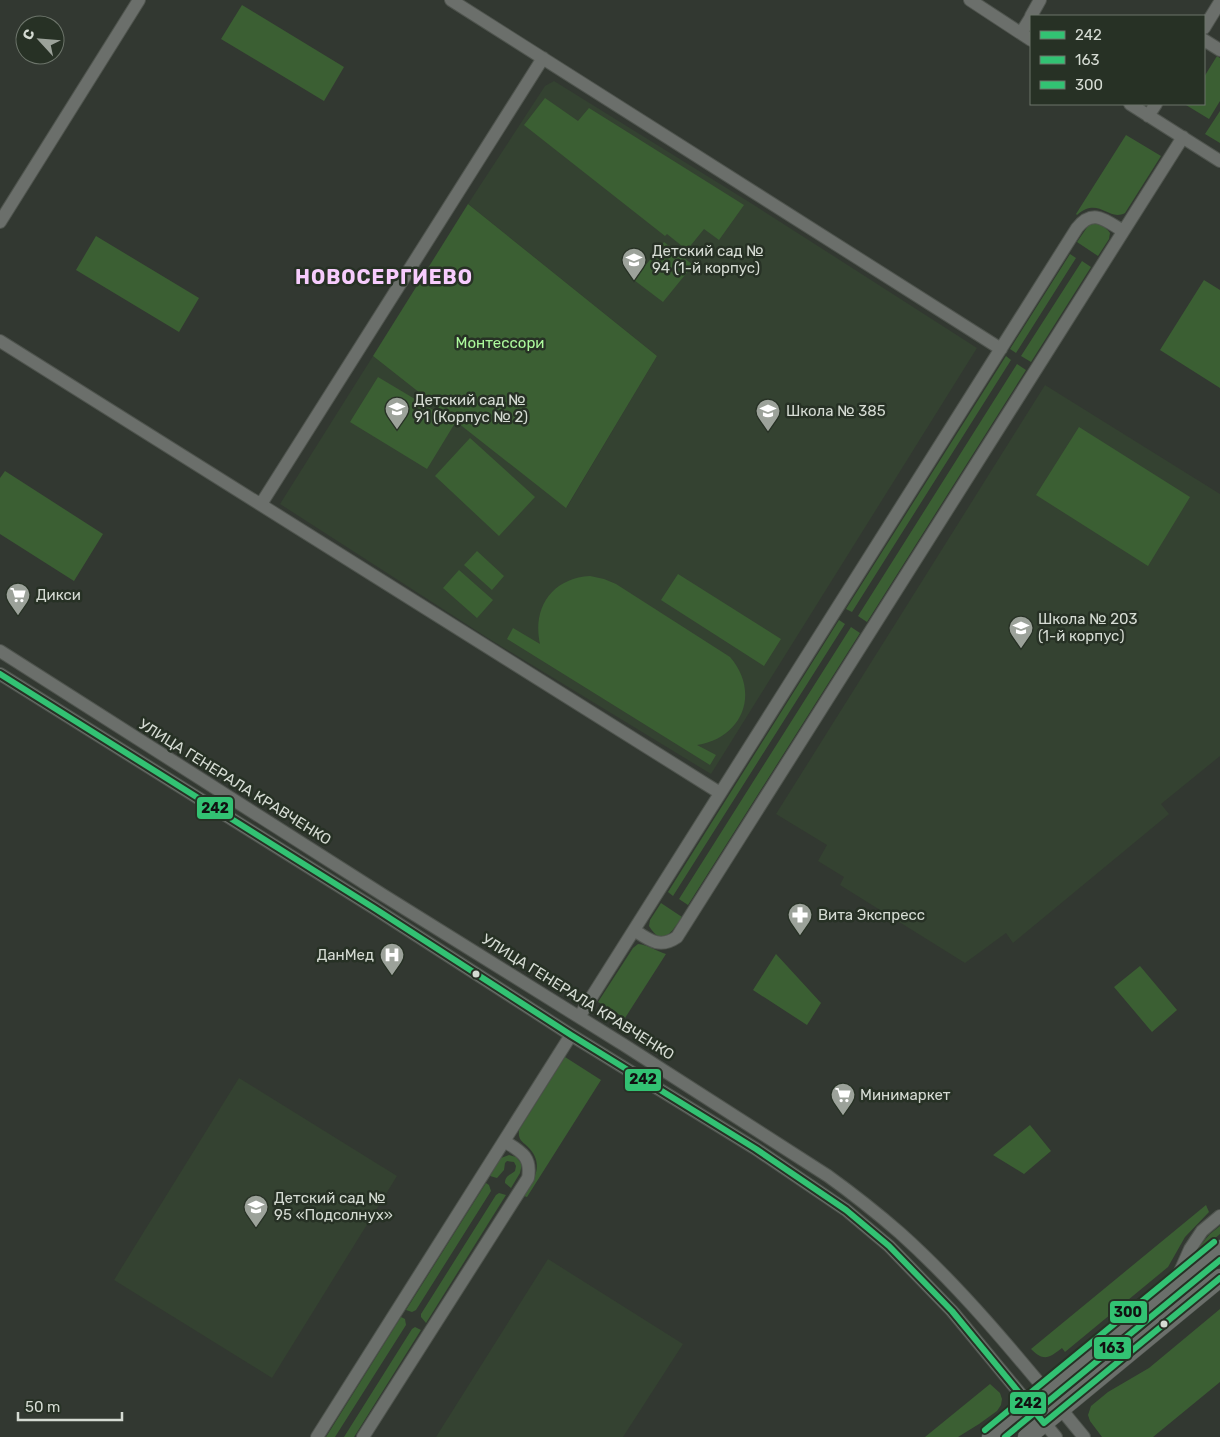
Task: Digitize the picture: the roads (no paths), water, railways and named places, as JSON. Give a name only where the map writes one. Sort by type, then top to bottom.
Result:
[{"type":"main road","points":[[991,1437],[1220,1249]]},
{"type":"main road","points":[[1027,1437],[1220,1278]]},
{"type":"street","points":[[0,222],[139,0]]},
{"type":"street","points":[[451,0],[1001,349]]},
{"type":"street","points":[[970,0],[1026,37],[1030,20]]},
{"type":"street","points":[[1032,15],[1040,0]]},
{"type":"street","points":[[1205,26],[1220,2]]},
{"type":"street","points":[[1205,41],[1220,50]]},
{"type":"street","points":[[261,504],[543,58]]},
{"type":"street","points":[[1132,105],[1220,161]]},
{"type":"street","points":[[1148,116],[1155,105]]},
{"type":"street","points":[[634,930],[658,943],[668,943],[677,937],[1182,137]]},
{"type":"street","points":[[579,1017],[1077,228],[1083,221],[1091,217],[1100,217],[1123,230]]},
{"type":"street","points":[[0,340],[720,794]]},
{"type":"street","name":"УЛИЦА ГЕНЕРАЛА КРАВЧЕНКО","points":[[0,651],[828,1176],[900,1234],[948,1280],[1014,1353],[1084,1437]]},
{"type":"street","points":[[0,674],[756,1149],[846,1210],[889,1246],[952,1311],[1056,1437]]},
{"type":"street","points":[[317,1437],[571,1034]]},
{"type":"street","points":[[363,1437],[528,1178],[530,1168],[528,1159],[504,1140]]},
{"type":"street","points":[[1173,1287],[1190,1249],[1202,1231],[1220,1216]]},
{"type":"place","name":"Детский сад № 94 (1-й корпус)","points":[[634,281]]},
{"type":"place","name":"Детский сад № 91 (Корпус № 2)","points":[[397,430]]},
{"type":"place","name":"Школа № 385","points":[[768,432]]},
{"type":"place","name":"Дикси","points":[[18,616]]},
{"type":"place","name":"Школа № 203 (1-й корпус)","points":[[1021,649]]},
{"type":"place","name":"Вита Экспресс","points":[[800,936]]},
{"type":"place","name":"ДанМед","points":[[392,976]]},
{"type":"place","name":"Минимаркет","points":[[843,1116]]},
{"type":"place","name":"Детский сад № 95 «Подсолнух»","points":[[256,1228]]},
{"type":"district","name":"НОВОСЕРГИЕВО","points":[[384,277]]},
{"type":"park label","name":"Монтессори","points":[[500,343]]}]
